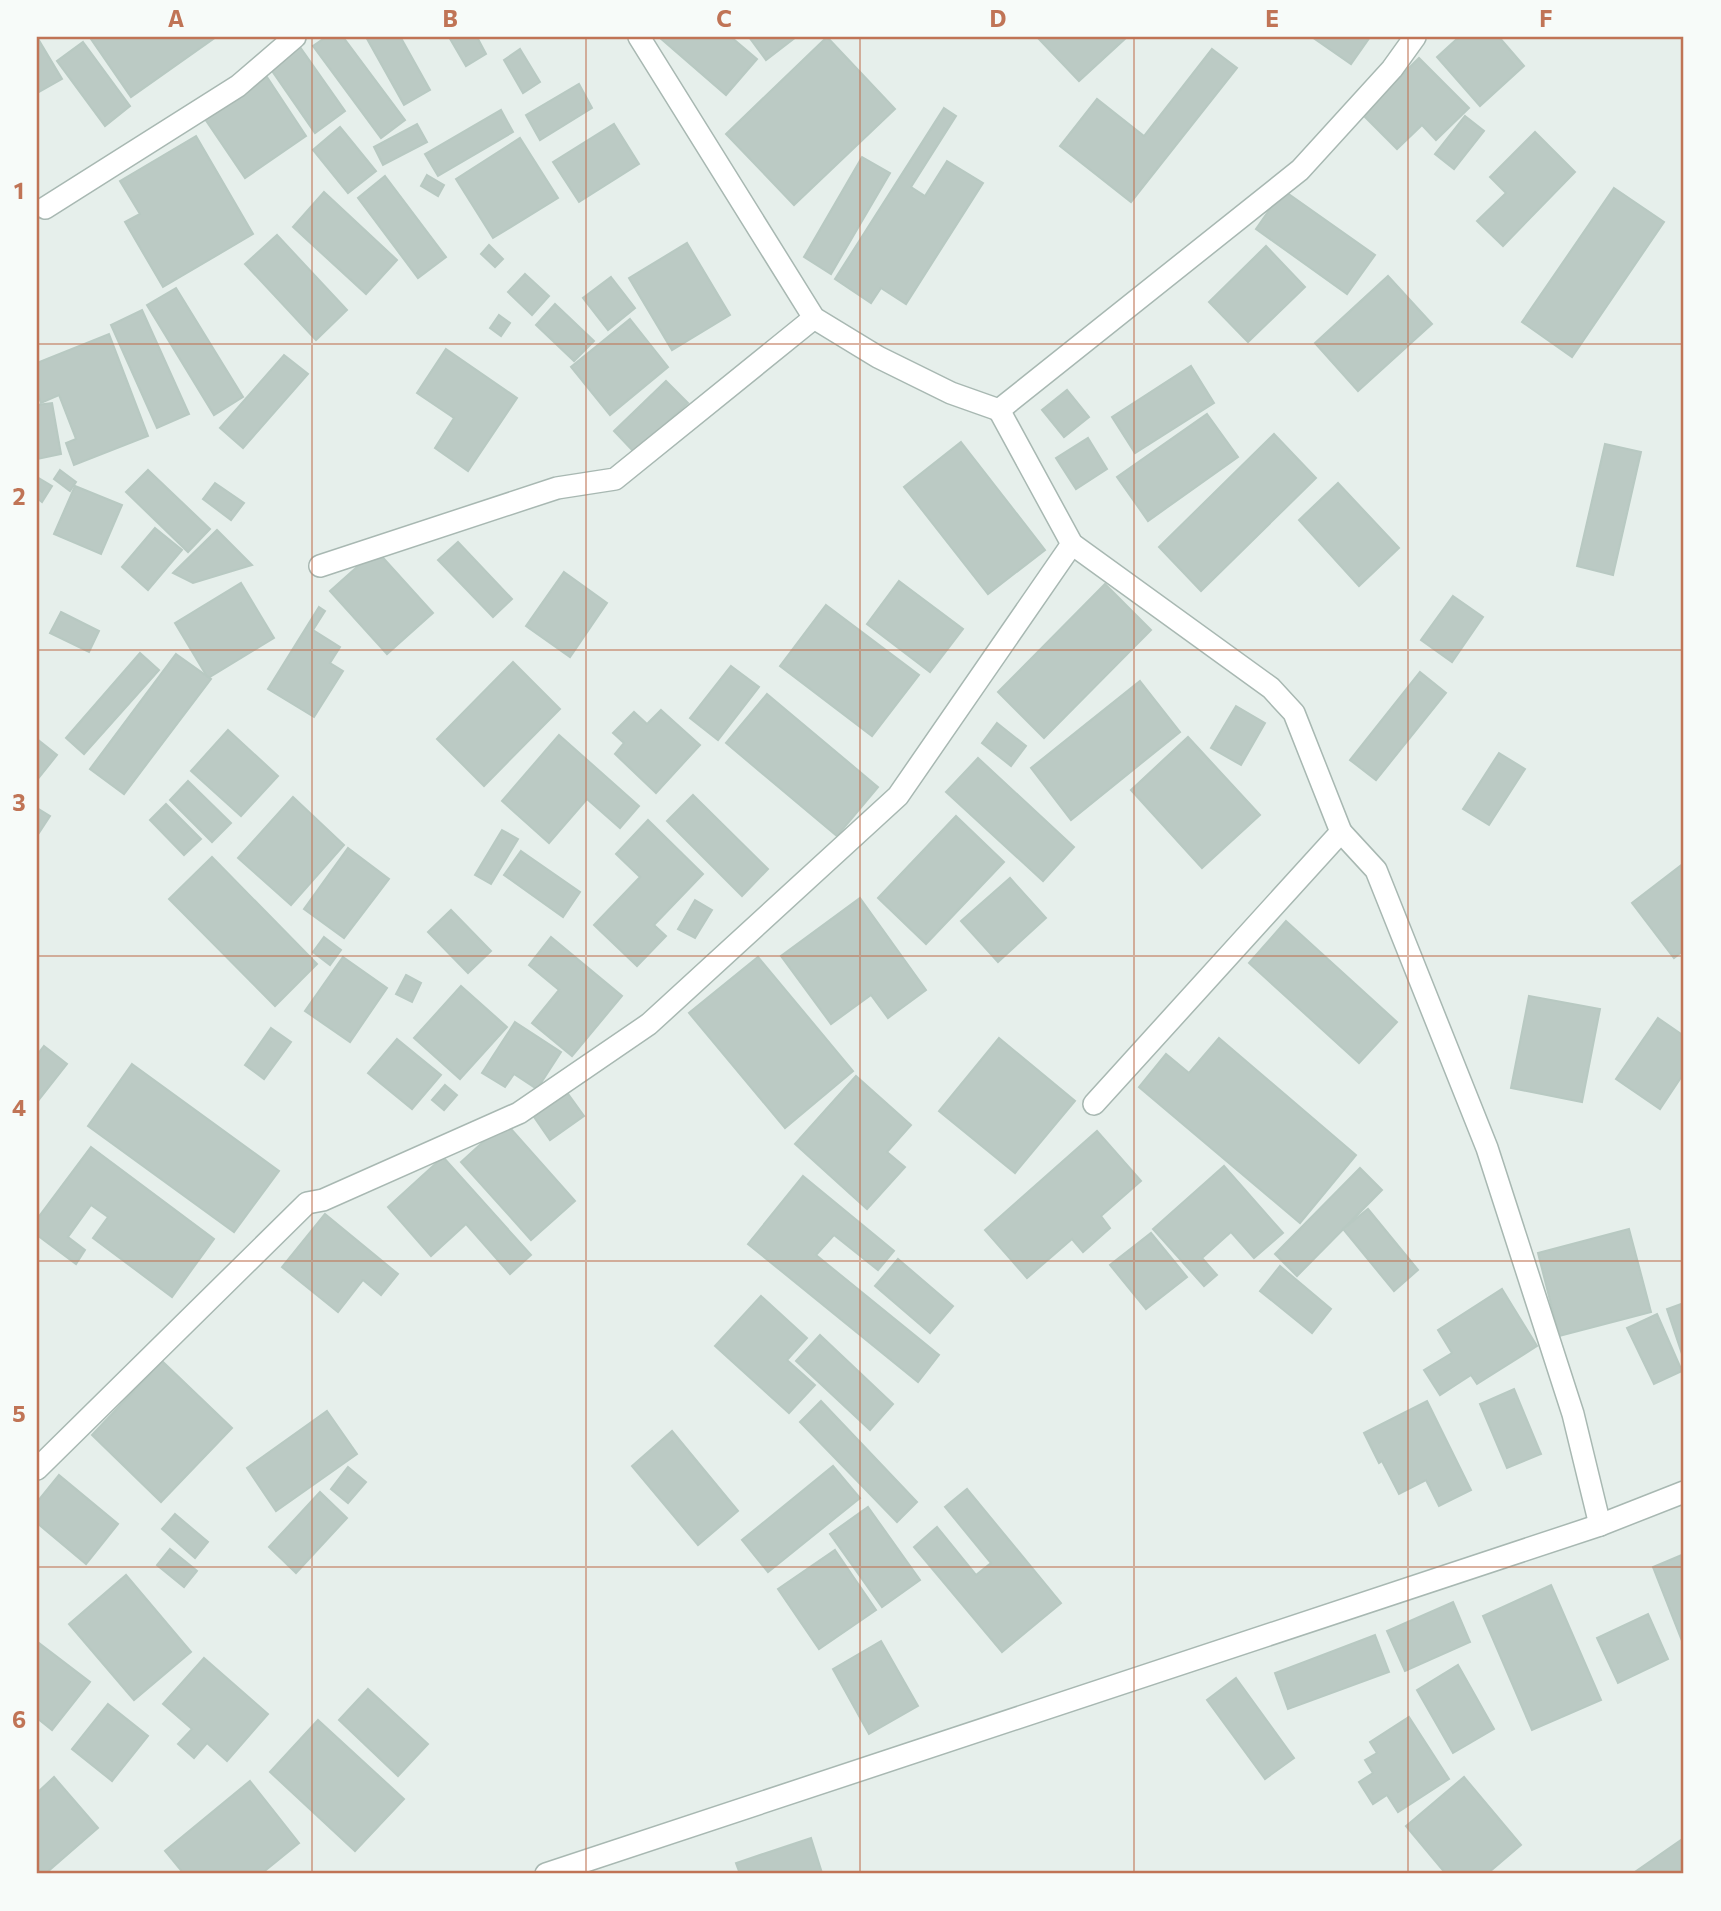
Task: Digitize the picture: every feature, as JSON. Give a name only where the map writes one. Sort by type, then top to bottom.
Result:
[{"type":"street","points":[[45,208],[238,86],[295,37]]},
{"type":"street","points":[[639,37],[814,318],[878,357],[951,393],[999,410],[1072,544],[1271,688],[1294,713],[1341,832],[1376,870],[1487,1148],[1573,1414],[1600,1525]]},
{"type":"street","points":[[999,410],[1300,170],[1392,69],[1415,37]]},
{"type":"street","points":[[320,566],[557,488],[615,479],[814,318]]},
{"type":"street","points":[[37,1469],[67,1436],[307,1203],[323,1200],[519,1113],[649,1024],[898,796],[1072,544]]},
{"type":"street","points":[[1094,1104],[1341,832]]},
{"type":"street","points":[[546,1874],[1600,1525],[1684,1492]]},
{"type":"building","points":[[37,37],[62,79],[37,93]]},
{"type":"building","points":[[216,37],[131,97],[91,39]]},
{"type":"building","points":[[326,37],[343,37],[405,120],[381,138],[313,46]]},
{"type":"building","points":[[366,37],[403,37],[401,38],[430,90],[404,105]]},
{"type":"building","points":[[449,37],[477,37],[486,54],[466,66]]},
{"type":"building","points":[[659,37],[731,37],[757,59],[726,95]]},
{"type":"building","points":[[749,37],[796,37],[766,60]]},
{"type":"building","points":[[827,37],[895,109],[794,205],[726,134]]},
{"type":"building","points":[[1037,37],[1127,37],[1079,81]]},
{"type":"building","points":[[1312,37],[1370,37],[1351,64]]},
{"type":"building","points":[[1459,37],[1499,37],[1524,66],[1480,106],[1437,57]]},
{"type":"building","points":[[83,42],[130,106],[105,126],[57,61]]},
{"type":"building","points":[[300,47],[345,111],[315,133],[270,68]]},
{"type":"building","points":[[520,49],[540,82],[523,93],[504,60]]},
{"type":"building","points":[[1212,49],[1237,68],[1131,202],[1060,146],[1097,99],[1144,136]]},
{"type":"building","points":[[1419,58],[1469,108],[1436,140],[1422,125],[1397,149],[1362,114]]},
{"type":"building","points":[[267,77],[306,136],[245,178],[205,119]]},
{"type":"building","points":[[579,84],[592,108],[540,140],[526,115]]},
{"type":"building","points":[[944,108],[956,116],[911,187],[925,196],[947,161],[983,183],[906,304],[881,288],[871,303],[835,279]]},
{"type":"building","points":[[501,110],[513,132],[438,176],[425,154]]},
{"type":"building","points":[[1465,116],[1484,131],[1454,169],[1435,154]]},
{"type":"building","points":[[417,124],[427,142],[383,165],[374,147]]},
{"type":"building","points":[[614,124],[639,164],[579,202],[553,162]]},
{"type":"building","points":[[340,127],[376,171],[348,193],[313,150]]},
{"type":"building","points":[[1535,132],[1575,172],[1503,246],[1477,221],[1506,193],[1490,177]]},
{"type":"building","points":[[196,136],[253,234],[163,287],[125,222],[140,214],[120,181]]},
{"type":"building","points":[[520,138],[558,198],[493,238],[456,179]]},
{"type":"building","points":[[862,157],[890,173],[831,274],[804,257]]},
{"type":"building","points":[[427,175],[444,185],[438,196],[421,186]]},
{"type":"building","points":[[385,176],[446,257],[418,278],[358,198]]},
{"type":"building","points":[[1614,188],[1664,222],[1572,357],[1522,322]]},
{"type":"building","points":[[1283,190],[1375,255],[1347,294],[1256,229]]},
{"type":"building","points":[[324,192],[397,260],[366,294],[293,227]]},
{"type":"building","points":[[277,235],[347,310],[316,340],[245,264]]},
{"type":"building","points":[[687,243],[730,315],[672,350],[629,278]]},
{"type":"building","points":[[489,245],[503,259],[495,267],[481,254]]},
{"type":"building","points":[[1266,246],[1305,287],[1248,342],[1209,302]]},
{"type":"building","points":[[525,274],[549,296],[532,315],[508,292]]},
{"type":"building","points":[[1388,276],[1432,324],[1358,391],[1315,343]]},
{"type":"building","points":[[611,277],[635,308],[608,330],[583,298]]},
{"type":"building","points":[[176,288],[243,397],[214,415],[147,305]]},
{"type":"building","points":[[555,304],[594,341],[574,361],[536,325]]},
{"type":"building","points":[[142,310],[189,414],[157,428],[111,325]]},
{"type":"building","points":[[499,315],[510,323],[501,336],[490,328]]},
{"type":"building","points":[[630,319],[668,367],[610,415],[571,367]]},
{"type":"building","points":[[109,334],[148,436],[74,465],[66,443],[76,439],[59,395],[41,403],[37,391],[37,363]]},
{"type":"building","points":[[446,349],[517,398],[468,471],[435,448],[454,418],[417,393]]},
{"type":"building","points":[[284,355],[308,374],[243,448],[220,428]]},
{"type":"building","points":[[1191,366],[1214,403],[1135,453],[1112,417]]},
{"type":"building","points":[[666,381],[688,403],[635,453],[614,431]]},
{"type":"building","points":[[1067,390],[1089,417],[1064,437],[1042,410]]},
{"type":"building","points":[[52,403],[61,454],[37,459],[37,405]]},
{"type":"building","points":[[1207,414],[1238,457],[1148,521],[1117,477]]},
{"type":"building","points":[[1274,434],[1316,478],[1201,591],[1159,547]]},
{"type":"building","points":[[1088,438],[1107,469],[1076,489],[1056,458]]},
{"type":"building","points":[[961,442],[1045,550],[988,594],[904,487]]},
{"type":"building","points":[[1605,444],[1641,452],[1613,575],[1577,566]]},
{"type":"building","points":[[60,470],[76,482],[70,491],[54,479]]},
{"type":"building","points":[[148,470],[210,529],[188,552],[126,492]]},
{"type":"building","points":[[37,477],[52,486],[42,502],[37,498]]},
{"type":"building","points":[[215,483],[244,503],[231,520],[203,499]]},
{"type":"building","points":[[1338,483],[1399,548],[1359,586],[1299,520]]},
{"type":"building","points":[[75,486],[122,505],[101,554],[54,534]]},
{"type":"building","points":[[155,528],[182,550],[148,590],[122,567]]},
{"type":"building","points":[[217,530],[252,565],[193,583],[173,573]]},
{"type":"building","points":[[458,542],[512,599],[493,617],[438,560]]},
{"type":"building","points":[[376,550],[433,613],[387,654],[330,591]]},
{"type":"building","points":[[564,572],[607,603],[570,657],[526,626]]},
{"type":"building","points":[[899,581],[963,629],[930,672],[867,624]]},
{"type":"building","points":[[241,583],[274,638],[208,678],[175,623]]},
{"type":"building","points":[[1105,584],[1151,630],[1044,738],[998,692]]},
{"type":"building","points":[[1453,596],[1483,617],[1452,662],[1421,640]]},
{"type":"building","points":[[826,605],[919,675],[872,736],[780,666]]},
{"type":"building","points":[[319,607],[325,611],[313,630],[340,647],[330,663],[343,671],[314,717],[268,689]]},
{"type":"building","points":[[61,612],[99,631],[89,652],[50,633]]},
{"type":"building","points":[[140,653],[159,670],[84,754],[66,738]]},
{"type":"building","points":[[176,654],[211,679],[124,794],[90,769]]},
{"type":"building","points":[[513,662],[560,709],[484,786],[437,739]]},
{"type":"building","points":[[731,666],[759,687],[718,740],[690,718]]},
{"type":"building","points":[[1420,672],[1446,693],[1376,780],[1350,760]]},
{"type":"building","points":[[1140,681],[1180,732],[1071,820],[1031,768]]},
{"type":"building","points":[[767,694],[878,787],[837,836],[726,743]]},
{"type":"building","points":[[1236,706],[1265,723],[1241,765],[1211,748]]},
{"type":"building","points":[[661,710],[700,745],[656,793],[615,754],[624,743],[613,733],[634,712],[647,724]]},
{"type":"building","points":[[997,723],[1026,746],[1011,766],[982,743]]},
{"type":"building","points":[[228,730],[278,776],[241,816],[191,771]]},
{"type":"building","points":[[559,735],[639,806],[620,828],[587,799],[549,843],[502,801]]},
{"type":"building","points":[[1188,737],[1260,815],[1202,868],[1131,790]]},
{"type":"building","points":[[37,739],[57,755],[37,780]]},
{"type":"building","points":[[1499,753],[1525,769],[1489,825],[1463,809]]},
{"type":"building","points":[[978,758],[1074,847],[1043,881],[946,792]]},
{"type":"building","points":[[188,781],[231,823],[212,842],[170,800]]},
{"type":"building","points":[[693,795],[768,869],[742,896],[667,821]]},
{"type":"building","points":[[293,797],[344,845],[291,905],[238,858]]},
{"type":"building","points":[[166,804],[201,839],[184,855],[150,820]]},
{"type":"building","points":[[37,808],[50,816],[37,836]]},
{"type":"building","points":[[956,816],[1004,862],[926,944],[878,898]]},
{"type":"building","points":[[648,820],[703,874],[654,925],[666,936],[637,966],[594,925],[640,877],[616,854]]},
{"type":"building","points":[[502,830],[518,839],[491,884],[475,875]]},
{"type":"building","points":[[348,848],[389,879],[344,938],[304,909]]},
{"type":"building","points":[[521,851],[580,892],[563,917],[504,875]]},
{"type":"building","points":[[212,857],[317,964],[275,1006],[169,899]]},
{"type":"building","points":[[1684,863],[1684,950],[1674,958],[1632,903]]},
{"type":"building","points":[[1010,878],[1046,918],[998,962],[961,921]]},
{"type":"building","points":[[860,898],[926,990],[888,1018],[871,995],[831,1024],[781,956]]},
{"type":"building","points":[[695,900],[712,910],[695,938],[678,929]]},
{"type":"building","points":[[451,910],[491,951],[468,973],[428,932]]},
{"type":"building","points":[[1286,921],[1397,1022],[1359,1063],[1249,963]]},
{"type":"building","points":[[324,937],[341,950],[330,965],[313,952]]},
{"type":"building","points":[[551,937],[622,996],[572,1056],[532,1023],[559,990],[529,965]]},
{"type":"building","points":[[343,957],[387,988],[350,1042],[305,1011]]},
{"type":"building","points":[[758,957],[853,1071],[785,1128],[689,1013]]},
{"type":"building","points":[[406,975],[421,983],[412,1002],[396,994]]},
{"type":"building","points":[[461,986],[507,1027],[460,1079],[414,1038]]},
{"type":"building","points":[[1529,996],[1600,1009],[1582,1102],[1511,1088]]},
{"type":"building","points":[[1658,1018],[1684,1036],[1684,1073],[1660,1109],[1616,1079]]},
{"type":"building","points":[[515,1022],[561,1052],[537,1089],[514,1074],[505,1087],[482,1073]]},
{"type":"building","points":[[271,1028],[291,1042],[264,1079],[245,1065]]},
{"type":"building","points":[[999,1038],[1075,1101],[1015,1173],[939,1111]]},
{"type":"building","points":[[1219,1038],[1356,1155],[1300,1223],[1139,1087],[1166,1054],[1189,1073]]},
{"type":"building","points":[[397,1039],[441,1075],[412,1109],[368,1073]]},
{"type":"building","points":[[44,1046],[67,1064],[37,1102],[37,1055]]},
{"type":"building","points":[[132,1064],[279,1171],[234,1232],[88,1126]]},
{"type":"building","points":[[856,1076],[911,1125],[887,1152],[905,1167],[867,1209],[795,1144]]},
{"type":"building","points":[[445,1085],[457,1095],[444,1110],[432,1100]]},
{"type":"building","points":[[566,1091],[584,1116],[550,1140],[532,1114]]},
{"type":"building","points":[[505,1122],[575,1201],[531,1240],[461,1162]]},
{"type":"building","points":[[1097,1131],[1141,1181],[1101,1216],[1110,1228],[1083,1252],[1072,1239],[1027,1278],[985,1230]]},
{"type":"building","points":[[91,1147],[214,1239],[172,1297],[93,1238],[108,1217],[91,1205],[68,1237],[85,1250],[76,1264],[37,1235],[37,1219]]},
{"type":"building","points":[[443,1157],[531,1255],[510,1274],[466,1224],[431,1256],[388,1207]]},
{"type":"building","points":[[1224,1166],[1283,1233],[1254,1258],[1231,1232],[1202,1258],[1217,1275],[1204,1286],[1153,1229]]},
{"type":"building","points":[[1360,1168],[1382,1190],[1297,1276],[1275,1254]]},
{"type":"building","points":[[803,1176],[894,1251],[878,1270],[834,1235],[816,1255],[939,1355],[918,1382],[748,1244]]},
{"type":"building","points":[[1368,1209],[1418,1270],[1394,1291],[1343,1229]]},
{"type":"building","points":[[325,1214],[398,1274],[381,1295],[363,1280],[338,1312],[282,1267]]},
{"type":"building","points":[[1629,1229],[1651,1312],[1559,1336],[1538,1253]]},
{"type":"building","points":[[1151,1233],[1187,1277],[1146,1309],[1110,1265]]},
{"type":"building","points":[[898,1259],[953,1306],[930,1333],[875,1286]]},
{"type":"building","points":[[1280,1266],[1331,1309],[1312,1333],[1260,1291]]},
{"type":"building","points":[[1502,1289],[1537,1346],[1477,1384],[1471,1375],[1440,1395],[1424,1370],[1452,1353],[1438,1330]]},
{"type":"building","points":[[761,1296],[807,1338],[787,1360],[815,1385],[789,1413],[715,1346]]},
{"type":"building","points":[[1684,1303],[1684,1360],[1667,1309]]},
{"type":"building","points":[[1657,1314],[1682,1371],[1654,1384],[1627,1328]]},
{"type":"building","points":[[820,1335],[893,1404],[870,1430],[796,1361]]},
{"type":"building","points":[[162,1361],[232,1428],[161,1502],[92,1435]]},
{"type":"building","points":[[1514,1389],[1541,1454],[1507,1468],[1480,1404]]},
{"type":"building","points":[[821,1401],[917,1502],[897,1522],[800,1422]]},
{"type":"building","points":[[1427,1401],[1471,1490],[1439,1506],[1426,1480],[1399,1494],[1364,1433]]},
{"type":"building","points":[[327,1411],[357,1454],[276,1511],[247,1468]]},
{"type":"building","points":[[672,1431],[738,1511],[698,1545],[632,1466]]},
{"type":"building","points":[[833,1466],[860,1498],[768,1572],[742,1540]]},
{"type":"building","points":[[348,1467],[366,1482],[348,1503],[331,1489]]},
{"type":"building","points":[[59,1475],[118,1524],[86,1564],[37,1523],[37,1502]]},
{"type":"building","points":[[967,1489],[1061,1603],[1002,1652],[914,1547],[937,1527],[976,1575],[991,1563],[945,1507]]},
{"type":"building","points":[[320,1492],[347,1518],[296,1573],[269,1547]]},
{"type":"building","points":[[868,1507],[920,1580],[882,1607],[830,1534]]},
{"type":"building","points":[[175,1514],[208,1542],[195,1558],[162,1529]]},
{"type":"building","points":[[170,1549],[197,1571],[184,1587],[157,1565]]},
{"type":"building","points":[[835,1550],[876,1610],[819,1649],[778,1589]]},
{"type":"building","points":[[1684,1554],[1684,1646],[1653,1567]]},
{"type":"building","points":[[126,1575],[191,1652],[134,1700],[69,1624]]},
{"type":"building","points":[[1551,1585],[1601,1700],[1532,1730],[1483,1616]]},
{"type":"building","points":[[1453,1602],[1470,1642],[1405,1671],[1387,1631]]},
{"type":"building","points":[[1648,1614],[1668,1659],[1618,1683],[1597,1638]]},
{"type":"building","points":[[1375,1635],[1389,1672],[1288,1709],[1275,1673]]},
{"type":"building","points":[[881,1641],[918,1706],[869,1734],[833,1669]]},
{"type":"building","points":[[39,1643],[90,1682],[52,1730],[37,1718]]},
{"type":"building","points":[[204,1658],[268,1714],[227,1761],[207,1743],[194,1758],[178,1744],[192,1729],[163,1704]]},
{"type":"building","points":[[1458,1665],[1494,1729],[1453,1753],[1417,1690]]},
{"type":"building","points":[[1236,1678],[1294,1758],[1265,1779],[1207,1700]]},
{"type":"building","points":[[368,1689],[428,1744],[398,1776],[339,1720]]},
{"type":"building","points":[[108,1704],[148,1736],[112,1781],[72,1749]]},
{"type":"building","points":[[1409,1717],[1449,1779],[1398,1812],[1387,1795],[1373,1804],[1359,1782],[1373,1773],[1365,1760],[1377,1753],[1370,1742]]},
{"type":"building","points":[[318,1720],[404,1799],[355,1851],[270,1772]]},
{"type":"building","points":[[54,1777],[98,1828],[45,1874],[37,1874],[37,1793]]},
{"type":"building","points":[[1464,1777],[1521,1845],[1487,1874],[1446,1874],[1406,1826]]},
{"type":"building","points":[[250,1781],[299,1843],[261,1874],[184,1874],[165,1851]]},
{"type":"building","points":[[811,1838],[822,1873],[740,1874],[736,1863]]},
{"type":"building","points":[[1684,1838],[1684,1874],[1632,1874]]}]
